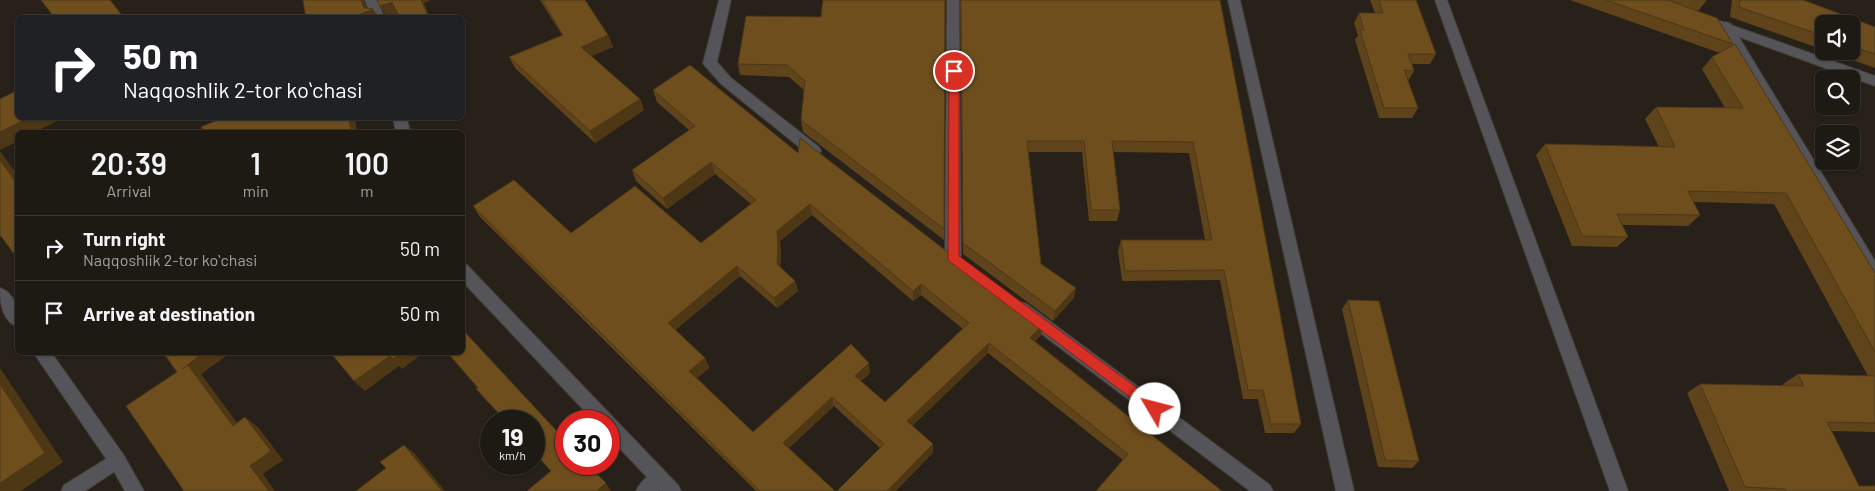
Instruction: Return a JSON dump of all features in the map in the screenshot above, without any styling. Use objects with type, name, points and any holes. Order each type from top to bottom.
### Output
[{"type":"street","points":[[371,0],[378,15]]},
{"type":"street","points":[[725,0],[710,63],[726,81],[824,158]]},
{"type":"street","points":[[938,246],[957,261],[953,0]]},
{"type":"street","points":[[1234,0],[1345,491]]},
{"type":"street","points":[[1442,0],[1499,164],[1619,491]]},
{"type":"street","points":[[1691,15],[1875,81]]},
{"type":"street","points":[[1726,26],[1875,274]]},
{"type":"street","points":[[465,273],[595,410]]},
{"type":"street","points":[[0,295],[15,316]]},
{"type":"street","points":[[1009,300],[1264,491]]},
{"type":"street","points":[[43,355],[117,460],[136,491]]},
{"type":"street","points":[[620,437],[672,491]]},
{"type":"street","points":[[70,491],[117,460]]},
{"type":"street","points":[[645,491],[659,478]]},
{"type":"building","points":[[41,0],[110,0],[122,15],[53,15]]},
{"type":"building","points":[[303,0],[361,0],[364,8],[373,9],[358,15],[306,15]]},
{"type":"building","points":[[377,0],[421,0],[428,15],[398,15],[392,2],[380,6]]},
{"type":"building","points":[[542,0],[585,0],[608,35],[581,47],[640,99],[590,131],[509,57],[563,35]]},
{"type":"building","points":[[823,0],[945,0],[944,229],[801,120],[805,81],[787,65],[738,64],[746,16],[821,17]]},
{"type":"building","points":[[961,0],[1220,0],[1301,424],[1271,424],[1263,390],[1248,390],[1224,270],[1125,271],[1121,240],[1212,240],[1193,142],[1112,141],[1120,210],[1091,210],[1084,141],[1027,141],[1041,264],[1076,288],[1055,311],[963,243]]},
{"type":"building","points":[[1379,0],[1416,0],[1436,54],[1408,54],[1414,71],[1404,70],[1418,108],[1384,108],[1360,30],[1364,30],[1359,13],[1383,13]]},
{"type":"building","points":[[1606,0],[1667,0],[1717,18],[1733,44]]},
{"type":"building","points":[[1740,0],[1803,0],[1843,15],[1815,15],[1815,33],[1739,7]]},
{"type":"building","points":[[1860,21],[1875,27],[1875,54],[1860,49]]},
{"type":"building","points":[[1735,44],[1875,273],[1875,352],[1786,193],[1688,191],[1700,215],[1617,214],[1628,237],[1582,236],[1545,144],[1675,147],[1656,107],[1743,108],[1712,57]]},
{"type":"building","points":[[690,65],[798,153],[800,138],[1042,325],[1030,338],[1222,491],[1096,491],[1128,454],[989,343],[907,421],[933,444],[887,491],[837,491],[884,444],[832,397],[783,443],[835,491],[760,491],[473,206],[514,180],[571,233],[635,186],[701,243],[756,200],[711,162],[663,198],[632,170],[695,126],[653,90]],"holes":[[[810,204],[913,291],[921,284],[969,323],[885,402],[855,376],[869,363],[851,344],[753,432],[689,371],[705,358],[668,323],[737,266],[774,298],[795,281],[777,264],[777,231]]]},
{"type":"building","points":[[15,92],[15,120],[24,120],[0,132],[0,99]]},
{"type":"building","points":[[217,120],[349,120],[351,130],[203,130],[201,127]]},
{"type":"building","points":[[0,160],[15,181],[15,255],[0,235]]},
{"type":"building","points":[[1348,300],[1379,301],[1419,461],[1385,460]]},
{"type":"building","points":[[465,332],[537,410],[496,410],[476,389],[478,388],[450,355],[465,355]]},
{"type":"building","points":[[165,355],[201,355],[182,369],[188,365],[233,426],[245,417],[271,451],[250,466],[269,491],[184,491],[126,406],[177,372]]},
{"type":"building","points":[[332,355],[398,355],[393,359],[390,356],[354,381]]},
{"type":"building","points":[[1798,374],[1875,376],[1875,423],[1827,422],[1859,486],[1875,486],[1875,491],[1786,491],[1785,489],[1745,487],[1700,384],[1804,386]]},
{"type":"building","points":[[0,384],[45,453],[0,483]]},
{"type":"building","points":[[545,418],[555,429],[555,475],[598,475],[606,483],[597,491],[527,491],[551,471],[545,464]]},
{"type":"building","points":[[404,445],[442,491],[356,491],[386,468],[380,462]]},
{"type":"route","points":[[954,71],[953,258],[1155,409]]}]
